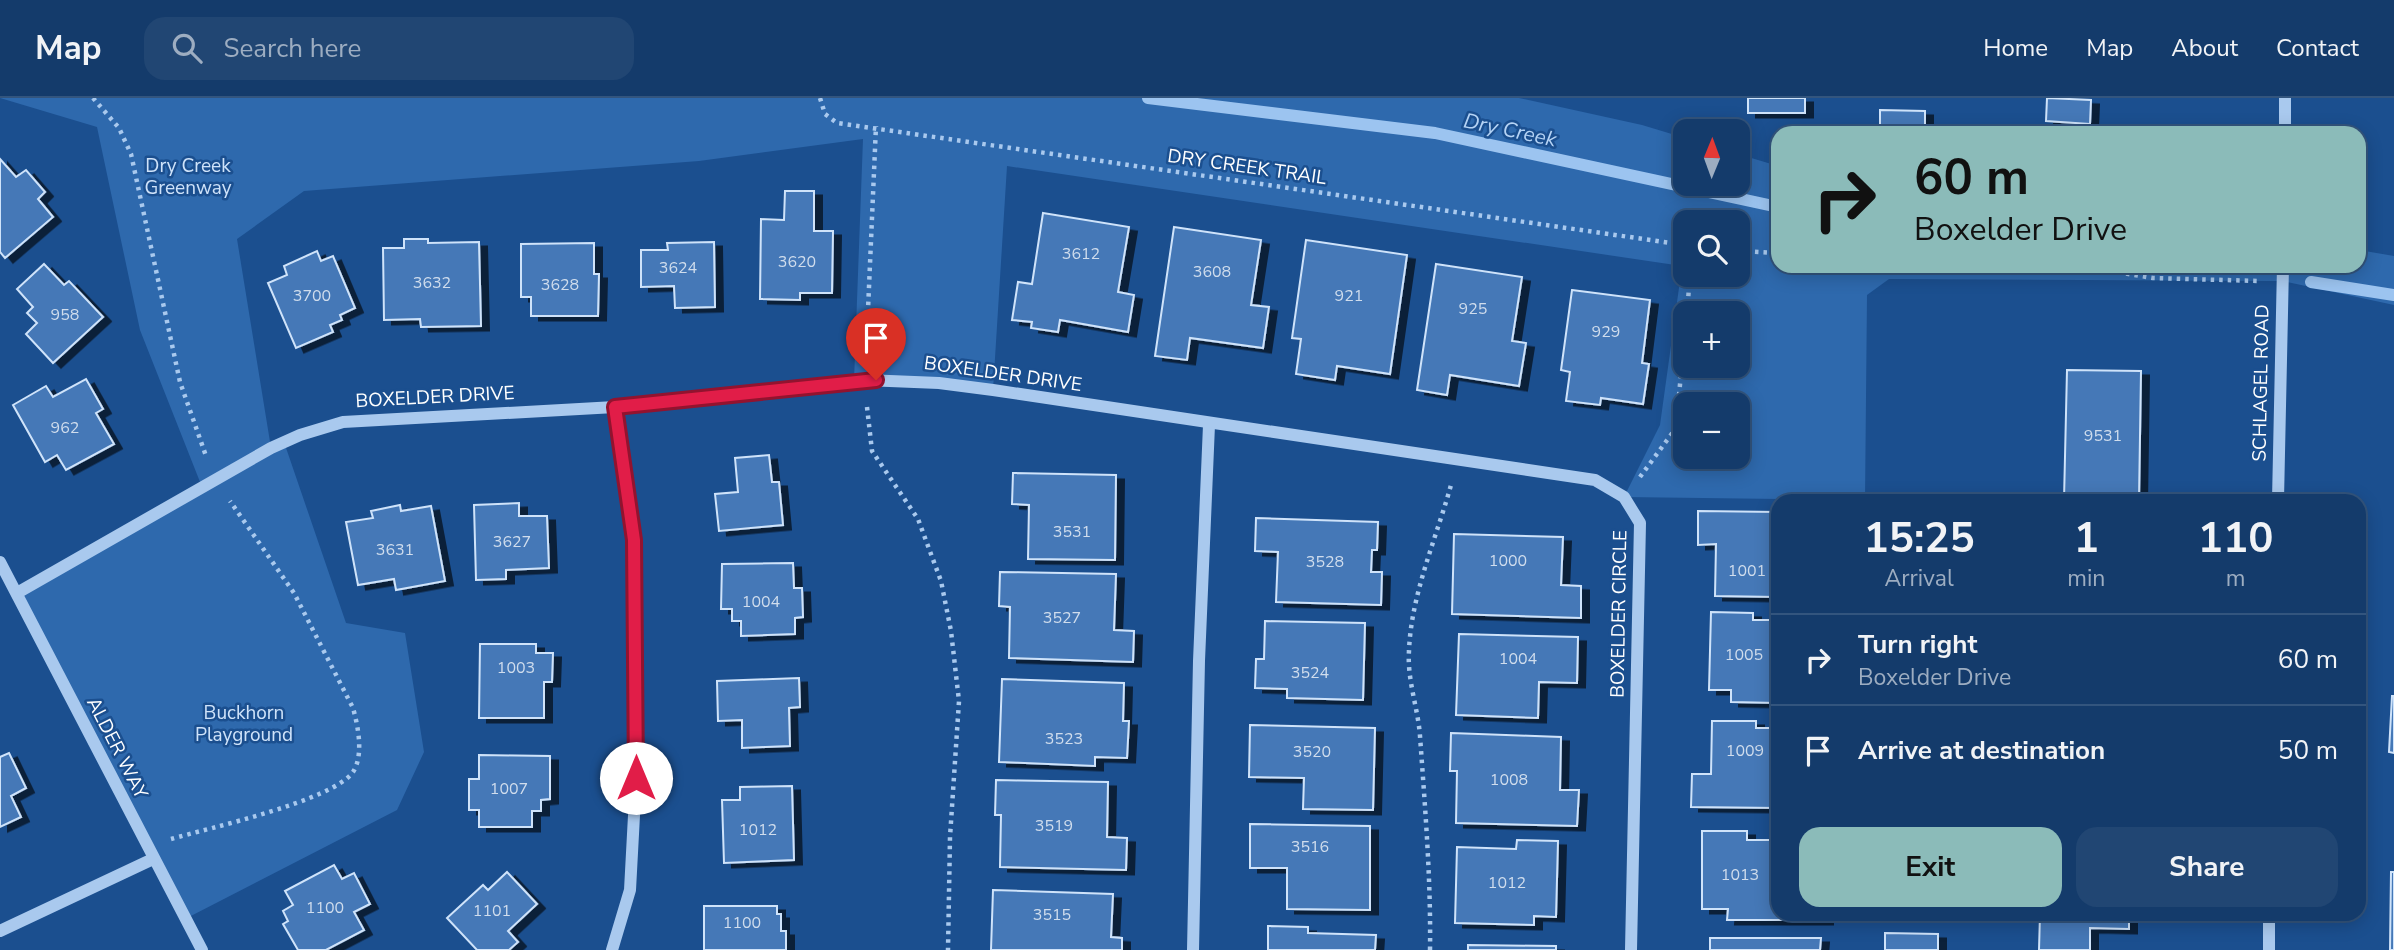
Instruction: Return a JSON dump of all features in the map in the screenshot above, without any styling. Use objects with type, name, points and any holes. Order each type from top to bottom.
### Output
[{"type":"street","points":[[2285,98],[2285,126]]},
{"type":"street","name":"SCHLAGEL ROAD","points":[[2278,494],[2283,273]]},
{"type":"street","name":"BOXELDER DRIVE","points":[[17,593],[284,442],[343,422],[615,407],[865,380],[979,388],[1209,425]]},
{"type":"street","points":[[612,950],[630,890],[636,778],[634,540],[615,407]]},
{"type":"street","points":[[1194,950],[1199,662],[1209,425],[1595,480],[1624,497]]},
{"type":"street","name":"BOXELDER CIRCLE","points":[[1624,497],[1638,516],[1641,551],[1631,950]]},
{"type":"street","name":"ALDER WAY","points":[[0,562],[202,950]]},
{"type":"street","points":[[0,931],[153,859]]},
{"type":"street","points":[[2269,921],[2269,950]]},
{"type":"path","points":[[93,98],[118,128],[131,154],[180,382],[200,440],[217,478],[239,515],[298,601],[353,708],[357,722],[357,763],[345,780],[327,790],[282,807],[146,846]]},
{"type":"path","name":"DRY CREEK TRAIL","points":[[820,98],[823,111],[831,120],[1673,243]]},
{"type":"path","points":[[876,126],[865,380],[870,447],[913,508],[922,528],[944,594],[955,661],[959,735],[952,806],[948,950]]},
{"type":"path","points":[[1750,252],[1771,253]]},
{"type":"path","points":[[2122,273],[2153,278],[2283,281]]},
{"type":"path","points":[[1624,497],[1675,432],[1680,378]]},
{"type":"path","points":[[1430,950],[1430,874],[1418,717],[1410,674],[1409,648],[1416,608],[1457,460]]},
{"type":"green space","name":"Dry Creek Greenway","points":[[0,98],[1519,98],[1673,134],[1673,196],[1750,196],[1750,158],[1771,164],[1771,273],[2366,273],[2366,251],[2394,256],[2394,305],[2282,281],[1889,279],[1867,295],[1865,494],[1771,494],[1771,499],[1624,497],[1660,425],[1673,331],[1673,378],[1750,378],[1750,301],[1677,301],[1679,287],[1750,287],[1750,210],[1673,210],[1673,265],[1007,166],[993,390],[854,381],[863,139],[699,161],[304,191],[237,239],[271,448],[284,442],[346,623],[405,633],[424,752],[397,810],[185,919],[17,593],[202,487],[140,330],[97,127]]},
{"type":"building","points":[[1748,98],[1805,98],[1805,113],[1748,113]]},
{"type":"building","points":[[2047,98],[2091,100],[2090,124],[2046,121]]},
{"type":"building","points":[[1880,110],[1925,111],[1925,126],[1880,126]]},
{"type":"building","points":[[0,159],[16,177],[26,170],[45,192],[38,199],[53,217],[5,258],[0,252]]},
{"type":"building","points":[[785,191],[814,191],[814,231],[833,231],[832,293],[800,293],[800,300],[760,299],[761,219],[784,220]]},
{"type":"building","points":[[1043,213],[1129,227],[1118,292],[1134,295],[1128,332],[1060,320],[1058,332],[1031,328],[1032,322],[1012,320],[1018,282],[1032,284]]},
{"type":"building","points":[[1174,227],[1261,240],[1251,305],[1269,307],[1263,348],[1190,338],[1187,360],[1155,356]]},
{"type":"building","points":[[404,239],[428,239],[428,243],[479,242],[481,326],[421,327],[420,319],[384,320],[383,248],[404,248]]},
{"type":"building","points":[[1306,240],[1407,255],[1390,374],[1337,366],[1335,380],[1296,374],[1301,339],[1292,338]]},
{"type":"building","points":[[714,242],[715,307],[675,308],[674,286],[641,287],[641,250],[668,250],[667,243]]},
{"type":"building","points":[[594,243],[594,274],[599,274],[598,316],[531,316],[531,297],[521,297],[521,244]]},
{"type":"building","points":[[317,251],[321,261],[333,256],[355,308],[340,315],[342,320],[330,325],[333,332],[296,348],[268,283],[287,275],[284,266]]},
{"type":"building","points":[[44,264],[64,285],[69,281],[103,317],[53,363],[26,334],[37,323],[27,313],[33,307],[17,289]]},
{"type":"building","points":[[1436,264],[1522,277],[1512,341],[1526,343],[1519,386],[1450,375],[1447,395],[1417,390]]},
{"type":"building","points":[[1572,290],[1650,300],[1642,363],[1649,364],[1643,404],[1601,398],[1600,405],[1566,401],[1570,372],[1561,370]]},
{"type":"building","points":[[2067,370],[2141,371],[2139,494],[2064,494]]},
{"type":"building","points":[[86,379],[103,409],[96,413],[114,444],[66,470],[57,455],[45,462],[13,405],[46,386],[53,397]]},
{"type":"building","points":[[769,455],[772,482],[779,482],[783,525],[719,531],[715,494],[738,492],[735,458]]},
{"type":"building","points":[[1013,473],[1116,475],[1115,560],[1028,559],[1029,505],[1012,504]]},
{"type":"building","points":[[519,503],[519,516],[547,516],[549,568],[506,570],[506,579],[476,580],[474,505]]},
{"type":"building","points":[[400,505],[401,511],[431,506],[445,581],[396,590],[394,579],[358,585],[346,522],[373,518],[371,511]]},
{"type":"building","points":[[1698,511],[1771,512],[1771,597],[1715,596],[1716,544],[1698,545]]},
{"type":"building","points":[[1256,518],[1378,522],[1377,550],[1372,550],[1371,572],[1382,572],[1381,605],[1276,602],[1278,552],[1255,551]]},
{"type":"building","points":[[1454,534],[1563,537],[1561,585],[1581,586],[1581,618],[1452,614]]},
{"type":"building","points":[[793,563],[794,588],[802,588],[803,617],[795,618],[795,634],[741,636],[741,621],[732,621],[732,609],[721,609],[722,564]]},
{"type":"building","points":[[1000,572],[1116,574],[1114,630],[1134,631],[1133,662],[1009,658],[1010,607],[999,606]]},
{"type":"building","points":[[1711,612],[1753,613],[1753,620],[1771,620],[1771,703],[1731,702],[1731,690],[1709,690]]},
{"type":"building","points":[[1265,621],[1365,623],[1363,700],[1287,698],[1287,689],[1255,688],[1256,659],[1264,659]]},
{"type":"building","points":[[1459,634],[1578,637],[1577,683],[1539,682],[1538,718],[1456,715]]},
{"type":"building","points":[[480,644],[536,644],[536,653],[553,653],[552,682],[544,682],[544,718],[479,718]]},
{"type":"building","points":[[799,678],[800,707],[789,708],[790,746],[742,748],[742,720],[718,721],[717,681]]},
{"type":"building","points":[[1002,679],[1124,683],[1123,721],[1129,721],[1127,758],[1095,757],[1095,766],[999,762]]},
{"type":"building","points":[[2394,696],[2394,753],[2389,752]]},
{"type":"building","points":[[1712,721],[1756,721],[1756,728],[1771,728],[1771,808],[1691,807],[1692,774],[1711,774]]},
{"type":"building","points":[[1250,725],[1375,728],[1373,810],[1303,809],[1304,778],[1249,777]]},
{"type":"building","points":[[1451,733],[1561,737],[1560,790],[1579,790],[1577,826],[1456,823],[1457,771],[1450,771]]},
{"type":"building","points":[[9,753],[26,788],[11,796],[21,817],[0,827],[0,757]]},
{"type":"building","points":[[479,755],[550,756],[550,799],[541,800],[541,811],[532,811],[532,827],[479,827],[479,810],[469,810],[469,779],[479,779]]},
{"type":"building","points":[[996,780],[1108,782],[1107,837],[1127,838],[1126,870],[1000,867],[1001,815],[995,815]]},
{"type":"building","points":[[792,786],[794,860],[724,863],[722,800],[740,800],[740,787]]},
{"type":"building","points":[[1250,824],[1370,826],[1370,910],[1287,909],[1287,868],[1250,868]]},
{"type":"building","points":[[1702,831],[1747,831],[1747,840],[1771,840],[1771,920],[1727,920],[1728,909],[1702,909]]},
{"type":"building","points":[[1517,840],[1558,841],[1556,917],[1534,916],[1534,925],[1455,923],[1457,847],[1516,849]]},
{"type":"building","points":[[334,865],[342,879],[354,873],[370,904],[354,912],[364,930],[326,950],[298,950],[283,924],[288,921],[283,911],[293,905],[285,891]]},
{"type":"building","points":[[507,872],[537,904],[508,931],[518,942],[509,950],[477,950],[447,918],[483,885],[488,890]]},
{"type":"building","points":[[2391,872],[2394,872],[2394,950],[2390,950]]},
{"type":"building","points":[[993,890],[1113,894],[1111,937],[1122,938],[1122,950],[991,950]]},
{"type":"building","points":[[704,906],[777,906],[777,914],[781,914],[781,931],[786,931],[786,950],[704,950]]},
{"type":"building","points":[[2040,921],[2129,921],[2129,929],[2090,928],[2090,950],[2039,950]]},
{"type":"building","points":[[1268,926],[1308,927],[1308,933],[1376,935],[1375,950],[1268,950]]},
{"type":"building","points":[[1885,933],[1938,934],[1938,950],[1885,950]]},
{"type":"building","points":[[1710,938],[1821,938],[1820,950],[1710,950]]},
{"type":"building","points":[[1468,945],[1556,946],[1556,950],[1468,950]]},
{"type":"waterway","name":"Dry Creek","points":[[1148,98],[1435,133],[1771,205]]},
{"type":"waterway","name":"Dry Creek","points":[[2311,282],[2394,295]]},
{"type":"route","points":[[636,778],[634,540],[615,407],[876,380]]},
{"type":"park label","name":"Buckhorn Playground","points":[[244,724]]}]
